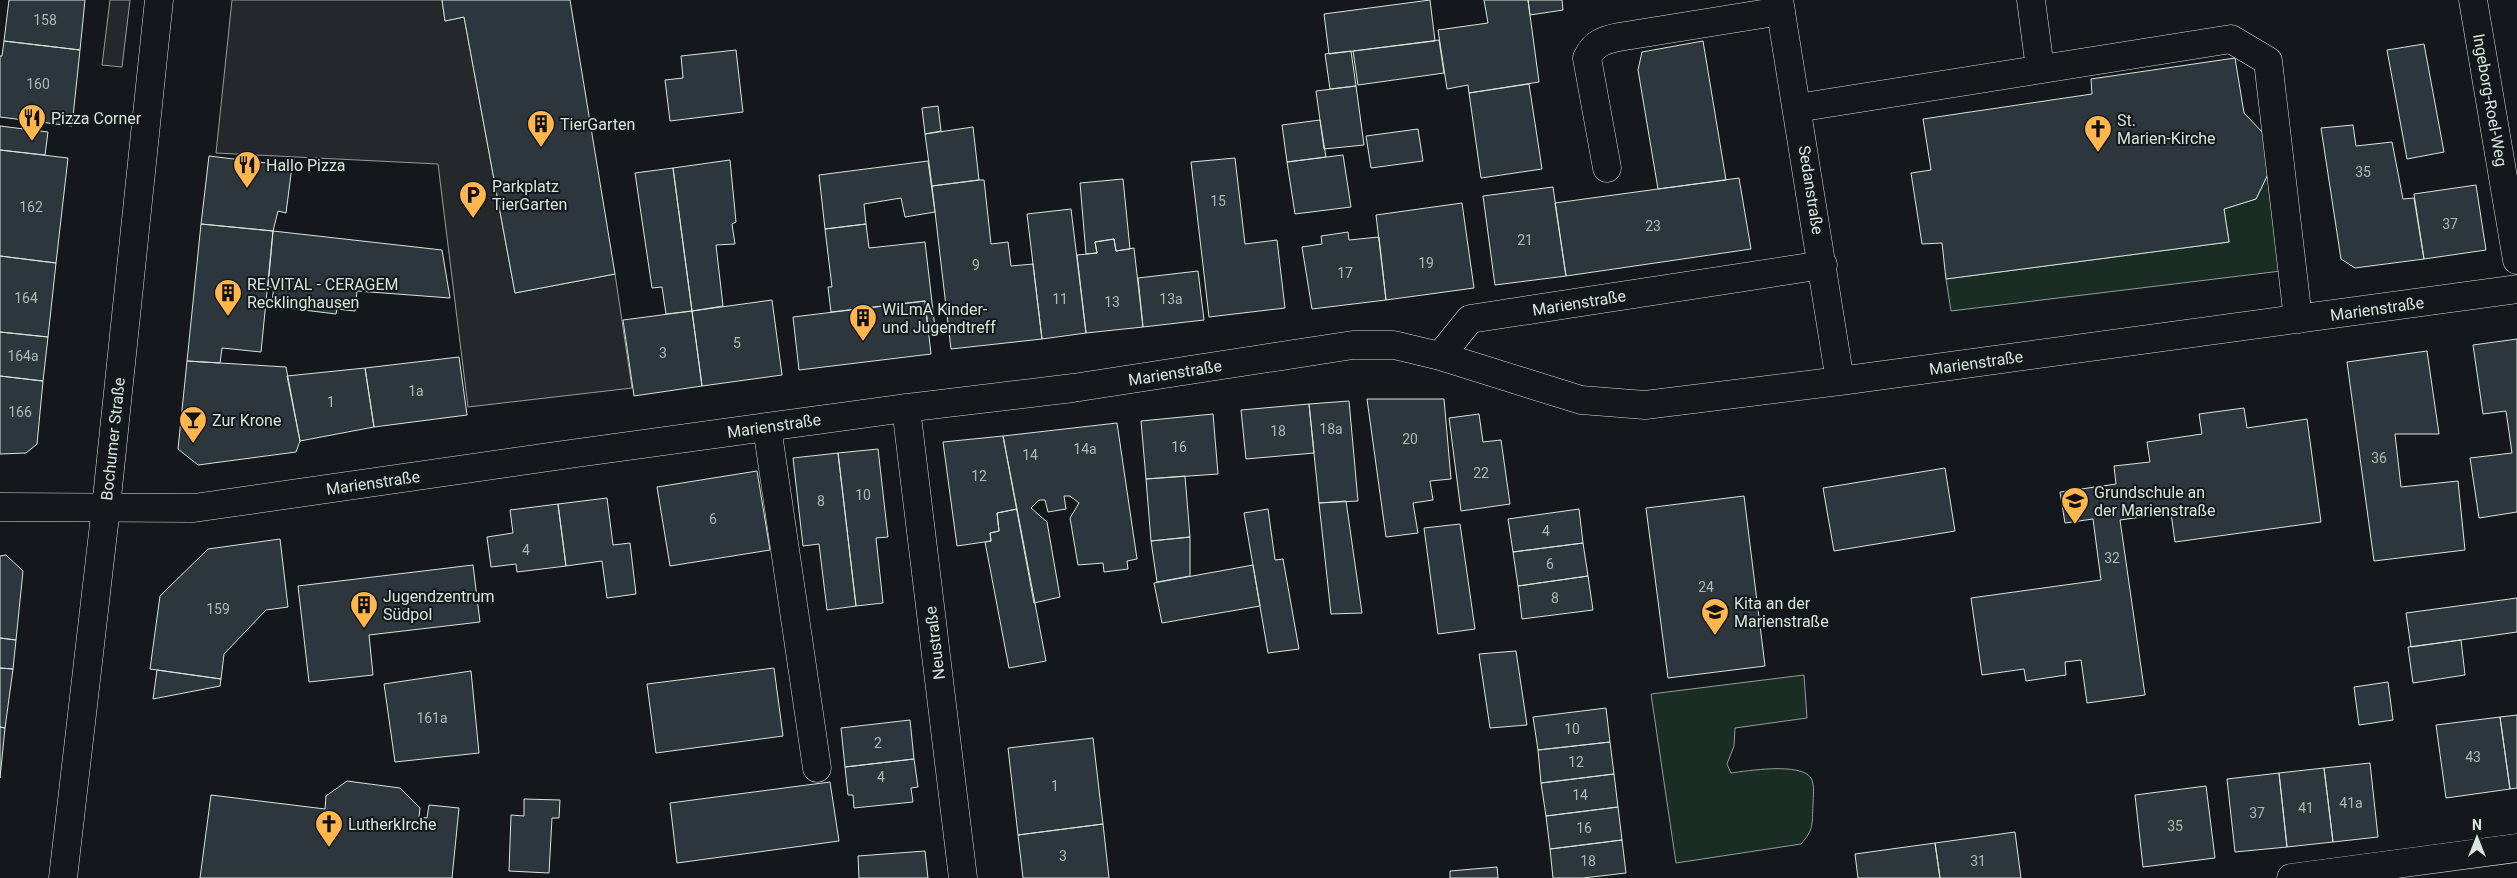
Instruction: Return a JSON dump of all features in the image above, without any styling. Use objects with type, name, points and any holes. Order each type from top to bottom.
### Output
[{"type":"street","name":"Bochumer Straße","points":[[63,878],[106,507],[160,0]]},
{"type":"street","points":[[2031,0],[2040,69]]},
{"type":"street","name":"Ingeborg-Roel-Weg","points":[[2473,0],[2517,260]]},
{"type":"street","points":[[1607,168],[1588,58],[1592,48],[1601,41],[1780,6]]},
{"type":"street","name":"Sedanstraße","points":[[1780,6],[1823,265],[1840,381]]},
{"type":"street","points":[[1797,108],[2231,39],[2268,61],[2298,319]]},
{"type":"street","name":"Marienstraße","points":[[1440,356],[1470,319],[1823,265]]},
{"type":"street","name":"Marienstraße","points":[[0,507],[194,508],[906,408],[1073,388],[1353,345],[1394,345],[1440,356],[1581,400],[1644,405],[1840,381],[2517,289]]},
{"type":"street","name":"Neustraße","points":[[906,408],[963,878]]},
{"type":"street","points":[[767,427],[817,768]]},
{"type":"street","points":[[2291,878],[2517,848]]},
{"type":"green space","points":[[2270,170],[2281,271],[1951,311],[1946,279],[2229,242],[2224,209],[2256,199]]},
{"type":"green space","points":[[1804,675],[1807,718],[1735,728],[1734,746],[1727,764],[1731,773],[1760,769],[1785,769],[1805,773],[1811,778],[1814,791],[1812,822],[1805,839],[1801,844],[1676,863],[1651,694]]},
{"type":"shaded area","points":[[110,0],[130,0],[122,67],[102,65]]},
{"type":"shaded area","name":"Parkplatz TierGarten","points":[[232,0],[442,0],[445,21],[464,17],[515,293],[615,274],[632,388],[468,407],[438,164],[216,153]]},
{"type":"building","points":[[9,0],[85,0],[80,50],[4,41]]},
{"type":"building","name":"TierGarten","points":[[442,0],[570,0],[615,274],[515,293],[464,17],[445,21]]},
{"type":"building","points":[[1430,0],[1435,41],[1329,54],[1324,14]]},
{"type":"building","points":[[1484,0],[1528,0],[1539,82],[1469,93],[1468,85],[1447,89],[1438,30],[1488,23]]},
{"type":"building","points":[[1528,0],[1562,0],[1563,10],[1530,15]]},
{"type":"building","points":[[1439,40],[1444,73],[1358,85],[1353,51]]},
{"type":"building","points":[[4,41],[80,50],[72,126],[0,117],[0,56],[2,56]]},
{"type":"building","points":[[1703,41],[1726,180],[1658,189],[1638,70],[1642,52]]},
{"type":"building","points":[[2424,44],[2444,152],[2407,159],[2387,50]]},
{"type":"building","points":[[736,50],[743,112],[670,121],[665,80],[683,78],[681,56]]},
{"type":"building","points":[[1351,51],[1356,86],[1330,89],[1325,54]]},
{"type":"building","name":"St. Marien-Kirche","points":[[2235,58],[2244,113],[2266,136],[2270,170],[2256,199],[2224,209],[2229,242],[1946,279],[1942,243],[1922,244],[1911,173],[1931,170],[1923,119],[2092,94],[2091,79]]},
{"type":"building","points":[[1529,84],[1542,169],[1481,178],[1469,93]]},
{"type":"building","points":[[1356,86],[1364,145],[1324,149],[1316,91]]},
{"type":"building","points":[[938,106],[941,131],[925,134],[922,108]]},
{"type":"building","points":[[1320,120],[1326,157],[1287,162],[1282,125]]},
{"type":"building","points":[[2353,125],[2356,146],[2392,142],[2403,199],[2414,198],[2424,259],[2355,268],[2341,259],[2321,128]]},
{"type":"building","points":[[0,126],[48,132],[45,155],[0,150]]},
{"type":"building","points":[[973,127],[979,180],[932,186],[925,134]]},
{"type":"building","points":[[1418,129],[1423,161],[1371,168],[1366,136]]},
{"type":"building","points":[[0,150],[68,158],[56,263],[0,256]]},
{"type":"building","points":[[1343,155],[1351,207],[1295,214],[1287,162]]},
{"type":"building","name":"Hallo Pizza","points":[[209,156],[292,166],[286,213],[278,211],[273,231],[201,224]]},
{"type":"building","points":[[1235,158],[1245,244],[1277,240],[1285,308],[1209,317],[1191,162]]},
{"type":"building","points":[[730,160],[736,222],[732,224],[735,244],[716,245],[723,306],[692,311],[673,168]]},
{"type":"building","points":[[928,161],[935,212],[905,217],[901,198],[864,204],[866,224],[825,229],[819,175]]},
{"type":"building","points":[[673,168],[692,311],[666,314],[662,287],[652,288],[635,173]]},
{"type":"building","points":[[1739,178],[1751,249],[1566,276],[1555,203]]},
{"type":"building","points":[[1123,179],[1130,249],[1116,251],[1114,239],[1095,242],[1097,253],[1086,254],[1080,183]]},
{"type":"building","points":[[984,180],[991,244],[1008,242],[1011,266],[1033,264],[1042,339],[951,349],[932,186]]},
{"type":"building","points":[[2476,185],[2486,250],[2424,259],[2414,194]]},
{"type":"building","points":[[1553,187],[1566,276],[1495,285],[1483,196]]},
{"type":"building","points":[[1462,203],[1474,288],[1386,300],[1376,215]]},
{"type":"building","points":[[1071,209],[1086,333],[1042,339],[1027,214]]},
{"type":"building","name":"RE.VITAL - CERAGEM Recklinghausen","points":[[201,224],[273,231],[261,352],[222,348],[220,363],[187,361]]},
{"type":"building","points":[[866,224],[869,248],[925,242],[935,328],[928,329],[925,301],[831,312],[828,287],[832,287],[825,229]]},
{"type":"building","points":[[273,231],[442,250],[450,298],[357,291],[355,311],[337,309],[336,314],[271,306],[274,287],[268,287]]},
{"type":"building","points":[[1348,232],[1349,240],[1379,237],[1386,300],[1312,309],[1302,247],[1322,244],[1321,236]]},
{"type":"building","points":[[1114,239],[1116,251],[1134,248],[1143,327],[1086,333],[1077,255],[1097,253],[1095,242]]},
{"type":"building","points":[[0,256],[56,263],[48,337],[0,332]]},
{"type":"building","points":[[1198,271],[1204,320],[1143,327],[1138,278]]},
{"type":"building","points":[[772,300],[782,375],[702,386],[692,311]]},
{"type":"building","name":"WiLmA Kinder- und Jugendtreff","points":[[925,301],[931,354],[799,370],[793,317]]},
{"type":"building","points":[[692,311],[702,386],[634,396],[623,320]]},
{"type":"building","points":[[0,332],[48,337],[43,381],[0,376]]},
{"type":"building","points":[[2517,339],[2517,512],[2479,518],[2470,458],[2512,453],[2506,411],[2483,414],[2473,345]]},
{"type":"building","points":[[2427,351],[2439,434],[2395,434],[2401,487],[2458,481],[2465,550],[2374,561],[2347,362]]},
{"type":"building","points":[[459,357],[467,415],[374,427],[365,368]]},
{"type":"building","points":[[187,361],[286,367],[300,441],[296,452],[198,465],[178,449]]},
{"type":"building","points":[[365,368],[374,427],[300,441],[287,376]]},
{"type":"building","points":[[0,376],[43,381],[37,444],[26,453],[0,454]]},
{"type":"building","points":[[1367,399],[1444,399],[1451,479],[1430,481],[1433,500],[1413,503],[1418,533],[1386,537]]},
{"type":"building","points":[[1349,401],[1358,501],[1319,503],[1309,404]]},
{"type":"building","points":[[1309,404],[1314,453],[1246,459],[1241,410]]},
{"type":"building","points":[[2244,408],[2247,428],[2307,419],[2321,522],[2175,542],[2171,513],[2120,520],[2145,695],[2087,703],[2081,660],[2065,662],[2066,675],[2026,681],[2024,669],[1982,675],[1971,598],[2101,580],[2093,519],[2065,523],[2060,492],[2116,484],[2114,466],[2150,462],[2147,442],[2202,434],[2199,414]]},
{"type":"building","points":[[1213,414],[1218,474],[1146,479],[1141,421]]},
{"type":"building","points":[[1479,414],[1483,442],[1501,440],[1510,504],[1461,511],[1449,418]]},
{"type":"building","points":[[1117,423],[1137,559],[1127,561],[1128,569],[1104,572],[1103,563],[1078,565],[1070,518],[1079,503],[1070,496],[1064,496],[1066,509],[1048,512],[1045,500],[1039,500],[1031,508],[1047,522],[1060,597],[1034,603],[1003,436]]},
{"type":"building","points":[[1003,436],[1017,509],[997,513],[999,531],[990,533],[991,541],[957,546],[943,442]]},
{"type":"building","points":[[878,449],[888,537],[876,538],[883,603],[856,606],[838,453]]},
{"type":"building","points":[[838,453],[856,606],[827,610],[819,544],[803,546],[793,458]]},
{"type":"building","points":[[1945,468],[1955,531],[1834,551],[1823,488]]},
{"type":"building","points":[[757,471],[770,550],[670,566],[657,487]]},
{"type":"building","points":[[1185,476],[1190,537],[1151,541],[1146,479]]},
{"type":"building","points":[[1744,496],[1765,666],[1668,678],[1646,508]]},
{"type":"building","points":[[607,498],[613,545],[630,543],[636,594],[607,598],[602,561],[566,566],[558,504]]},
{"type":"building","points":[[1346,501],[1362,613],[1331,614],[1319,503]]},
{"type":"building","points":[[558,504],[566,566],[517,572],[516,564],[491,567],[487,537],[513,533],[510,510]]},
{"type":"building","points":[[1017,509],[1046,661],[1009,668],[985,542],[991,541],[990,533],[999,531],[997,513]]},
{"type":"building","points":[[1268,509],[1275,560],[1283,559],[1299,649],[1268,653],[1244,513]]},
{"type":"building","points":[[1579,509],[1583,543],[1513,552],[1508,519]]},
{"type":"building","points":[[1460,524],[1475,629],[1438,634],[1424,528]]},
{"type":"building","points":[[1190,537],[1190,576],[1157,582],[1151,541]]},
{"type":"building","points":[[280,539],[288,607],[266,610],[224,654],[221,679],[150,669],[160,596],[208,549]]},
{"type":"building","points":[[1583,543],[1588,576],[1518,586],[1513,552]]},
{"type":"building","points":[[6,555],[23,571],[16,640],[0,638],[0,556]]},
{"type":"building","name":"Jugendzentrum Südpol","points":[[473,565],[480,622],[369,635],[373,675],[309,682],[298,586]]},
{"type":"building","points":[[1253,565],[1260,606],[1162,623],[1154,583]]},
{"type":"building","points":[[1588,576],[1593,610],[1522,619],[1518,586]]},
{"type":"building","points":[[2517,598],[2517,632],[2411,647],[2406,613]]},
{"type":"building","points":[[0,638],[16,640],[13,669],[0,668]]},
{"type":"building","points":[[2461,640],[2465,675],[2413,683],[2408,647]]},
{"type":"building","points":[[1516,651],[1527,725],[1490,728],[1479,654]]},
{"type":"building","points":[[0,668],[13,669],[5,728],[0,727]]},
{"type":"building","points":[[774,668],[783,736],[656,753],[647,684]]},
{"type":"building","points":[[157,670],[221,679],[220,686],[153,699]]},
{"type":"building","points":[[471,671],[479,753],[395,762],[384,684]]},
{"type":"building","points":[[2388,682],[2393,720],[2359,725],[2354,687]]},
{"type":"building","points":[[1606,708],[1610,742],[1538,750],[1533,717]]},
{"type":"building","points":[[2517,715],[2517,788],[2510,789],[2500,717]]},
{"type":"building","points":[[2500,717],[2510,789],[2446,798],[2436,725]]},
{"type":"building","points":[[910,720],[914,759],[845,767],[841,728]]},
{"type":"building","points":[[0,727],[5,728],[0,778]]},
{"type":"building","points":[[1093,738],[1103,824],[1018,835],[1008,748]]},
{"type":"building","points":[[1610,742],[1614,774],[1541,783],[1538,750]]},
{"type":"building","points":[[914,759],[918,787],[911,788],[913,802],[854,808],[853,795],[848,795],[845,767]]},
{"type":"building","points":[[2370,763],[2378,837],[2333,842],[2324,768]]},
{"type":"building","points":[[2324,768],[2333,842],[2287,847],[2279,773]]},
{"type":"building","points":[[2279,773],[2287,847],[2235,852],[2227,779]]},
{"type":"building","points":[[1614,774],[1618,807],[1546,816],[1541,783]]},
{"type":"building","name":"LutherkIrche","points":[[347,781],[400,788],[420,808],[419,817],[427,818],[429,805],[459,808],[452,878],[200,878],[211,795],[325,809],[326,796]]},
{"type":"building","points":[[830,782],[839,841],[677,863],[670,803]]},
{"type":"building","points":[[2206,786],[2215,858],[2143,867],[2135,795]]},
{"type":"building","points":[[524,799],[560,800],[559,818],[552,818],[549,873],[509,871],[511,815],[524,816]]},
{"type":"building","points":[[1618,807],[1622,840],[1550,849],[1546,816]]},
{"type":"building","points":[[1103,824],[1109,878],[1023,878],[1018,835]]},
{"type":"building","points":[[2015,832],[2021,878],[1940,878],[1935,843]]},
{"type":"building","points":[[1622,840],[1626,873],[1583,878],[1553,878],[1550,849]]},
{"type":"building","points":[[1935,843],[1940,878],[1858,878],[1855,854]]},
{"type":"building","points":[[925,851],[928,878],[859,878],[858,856]]},
{"type":"building","points":[[1497,867],[1498,878],[1450,878],[1450,871]]},
{"type":"place","name":"Pizza Corner","points":[[32,142]]},
{"type":"place","name":"TierGarten","points":[[541,148]]},
{"type":"place","name":"St. Marien-Kirche","points":[[2098,153]]},
{"type":"place","name":"Hallo Pizza","points":[[247,189]]},
{"type":"place","name":"Parkplatz TierGarten","points":[[473,219]]},
{"type":"place","name":"RE.VITAL - CERAGEM Recklinghausen","points":[[228,317]]},
{"type":"place","name":"WiLmA Kinder- und Jugendtreff","points":[[863,342]]},
{"type":"place","name":"Zur Krone","points":[[193,444]]},
{"type":"place","name":"Grundschule an der Marienstraße","points":[[2075,525]]},
{"type":"place","name":"Jugendzentrum Südpol","points":[[364,629]]},
{"type":"place","name":"Kita an der Marienstraße","points":[[1715,636]]},
{"type":"place","name":"LutherkIrche","points":[[329,848]]}]
